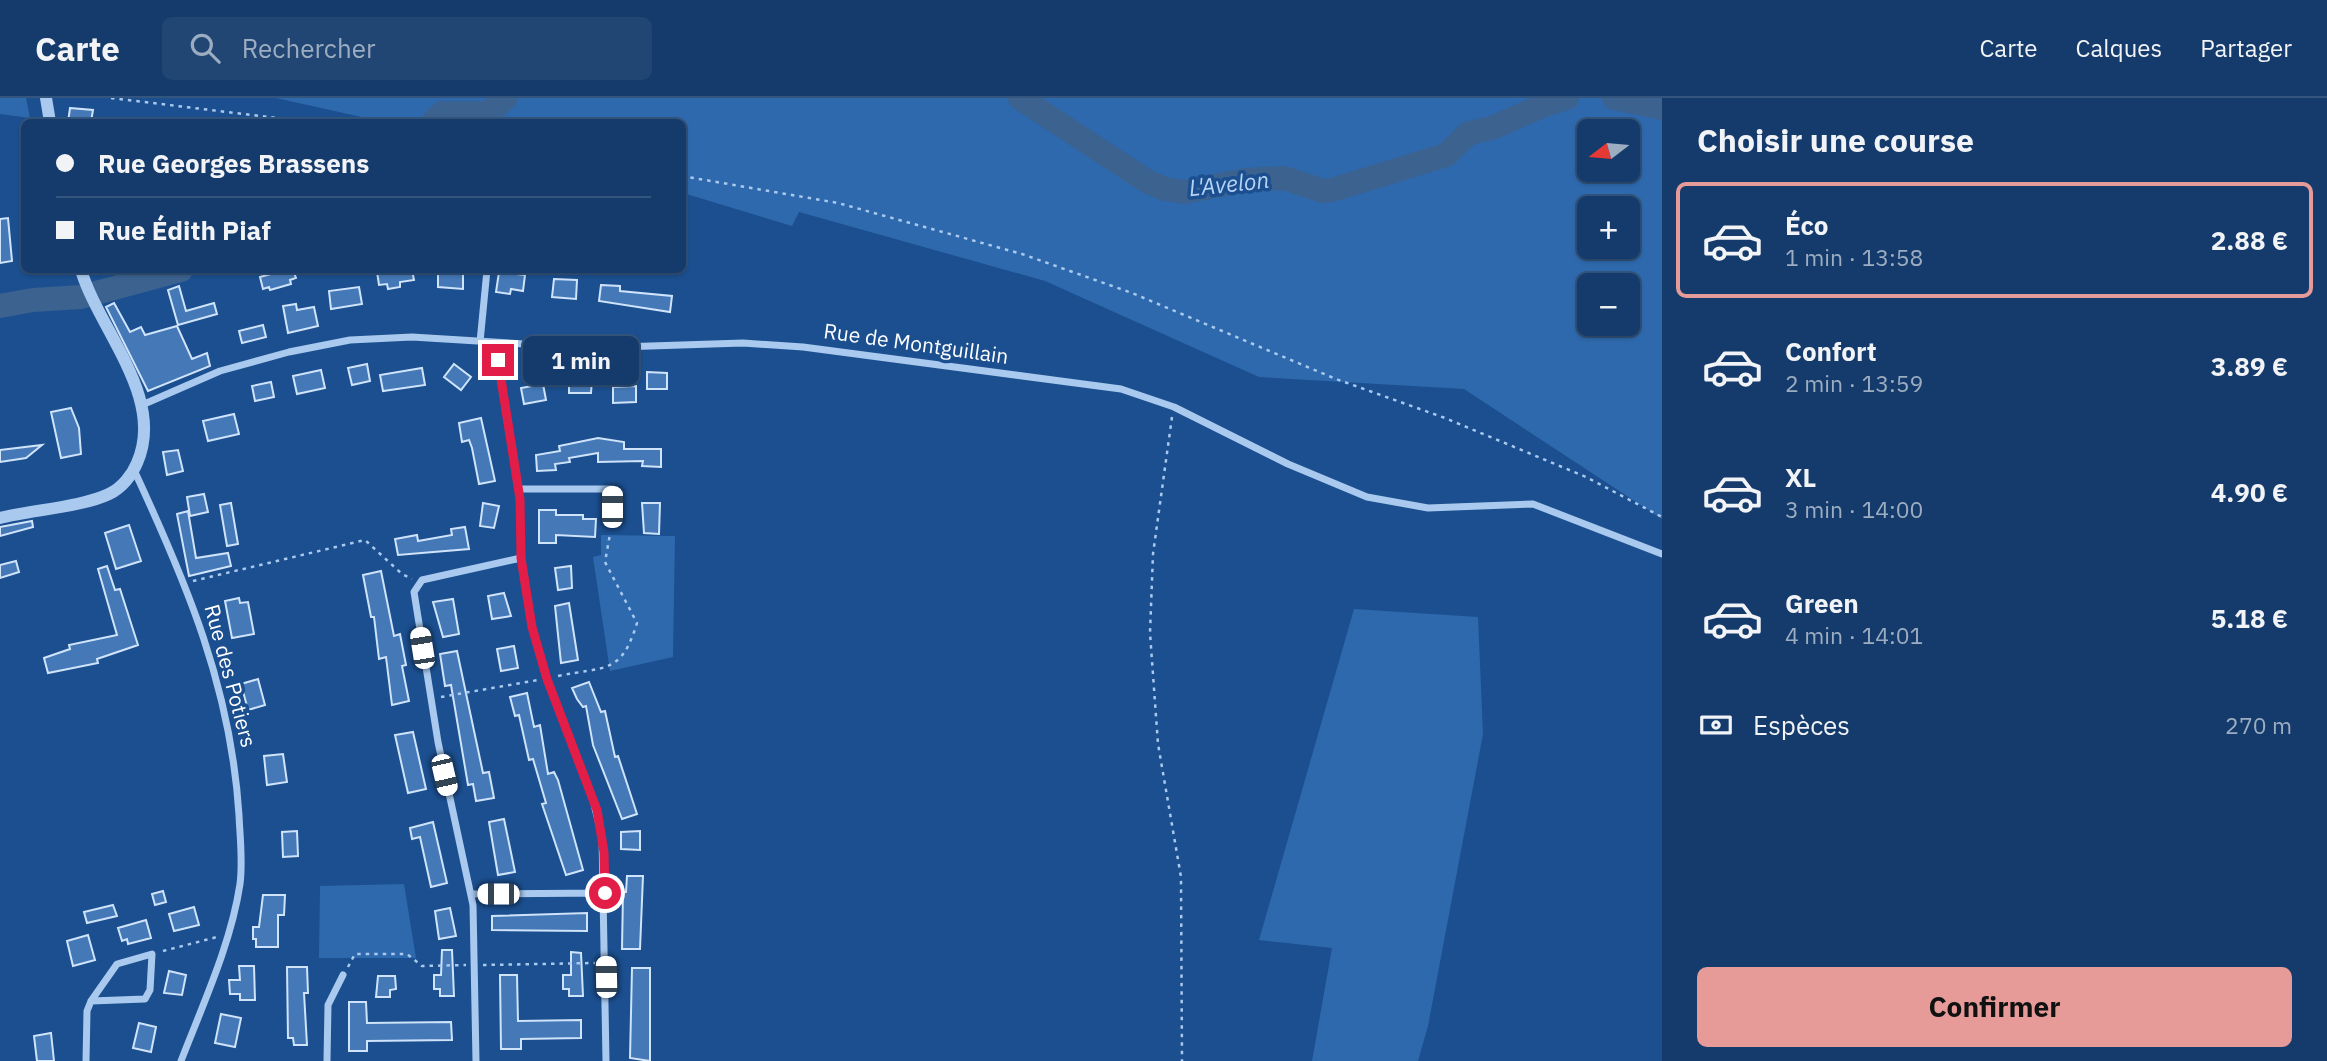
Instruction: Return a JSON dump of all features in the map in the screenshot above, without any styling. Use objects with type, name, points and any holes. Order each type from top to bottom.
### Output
[{"type":"street","points":[[46,98],[50,119]]},
{"type":"street","points":[[0,518],[104,496],[115,491],[134,470],[144,439],[142,405],[95,309],[82,273]]},
{"type":"street","points":[[480,342],[486,273]]},
{"type":"street","name":"Rue de Montguillain","points":[[142,405],[220,371],[321,345],[380,338],[589,348],[783,345],[1102,385],[1174,407],[1288,464],[1367,497],[1429,508],[1533,504],[1662,554]]},
{"type":"street","points":[[498,343],[499,376],[518,489],[521,558],[532,627],[547,679],[597,810],[603,845],[606,1061]]},
{"type":"street","name":"Rue des Potiers","points":[[134,470],[186,583],[226,715],[235,765],[241,875],[227,934],[181,1061]]},
{"type":"street","points":[[518,489],[612,489],[612,524]]},
{"type":"street","points":[[477,1061],[471,894],[431,699],[414,598],[418,582],[521,558]]},
{"type":"street","points":[[471,894],[605,893]]},
{"type":"street","points":[[86,1061],[87,1011],[91,1001],[117,964],[152,954],[150,990],[145,999],[91,1001]]},
{"type":"street","points":[[327,1061],[328,1005],[343,975]]},
{"type":"path","points":[[111,98],[285,119]]},
{"type":"path","points":[[686,177],[838,203],[1034,258],[1196,318],[1336,379],[1445,418],[1586,477],[1662,517]]},
{"type":"path","points":[[1174,407],[1153,554],[1150,624],[1157,733],[1181,877],[1182,1061]]},
{"type":"path","points":[[431,699],[613,665],[628,652],[637,623],[605,562],[612,524]]},
{"type":"path","points":[[186,583],[365,540],[402,574],[418,582]]},
{"type":"path","points":[[152,954],[227,934]]},
{"type":"shaded area","points":[[0,98],[26,98],[30,118],[0,114]]},
{"type":"shaded area","points":[[276,98],[1662,98],[1662,519],[1464,389],[1259,377],[1045,281],[799,212],[792,226],[686,194],[686,119],[370,119]]},
{"type":"shaded area","points":[[601,535],[675,536],[673,657],[610,671],[593,557],[601,555]]},
{"type":"shaded area","points":[[1354,609],[1478,617],[1483,734],[1428,1026],[1418,1061],[1312,1061],[1332,948],[1259,940]]},
{"type":"shaded area","points":[[404,884],[416,958],[319,958],[320,886]]},
{"type":"building","points":[[70,108],[93,110],[92,119],[68,119]]},
{"type":"building","points":[[8,218],[12,261],[0,263],[0,219]]},
{"type":"building","points":[[274,273],[294,273],[296,278],[290,280],[291,284],[270,290],[269,287],[263,289],[260,277]]},
{"type":"building","points":[[377,273],[413,273],[414,280],[400,282],[400,287],[388,289],[387,284],[379,285]]},
{"type":"building","points":[[438,273],[463,273],[463,289],[438,287]]},
{"type":"building","points":[[499,273],[525,275],[523,291],[511,289],[510,294],[496,292]]},
{"type":"building","points":[[554,279],[577,280],[576,299],[552,297]]},
{"type":"building","points":[[601,285],[620,286],[620,291],[672,296],[670,312],[599,301]]},
{"type":"building","points":[[179,286],[186,311],[214,303],[217,314],[178,325],[168,290]]},
{"type":"building","points":[[359,287],[362,304],[331,309],[329,291]]},
{"type":"building","points":[[114,303],[130,332],[141,327],[145,335],[177,326],[192,359],[207,353],[210,366],[148,391],[106,307]]},
{"type":"building","points":[[296,304],[297,310],[314,307],[318,326],[288,333],[283,306]]},
{"type":"building","points":[[263,325],[266,337],[242,343],[239,331]]},
{"type":"building","points":[[367,364],[370,381],[352,385],[348,368]]},
{"type":"building","points":[[454,364],[471,377],[461,390],[444,377]]},
{"type":"building","points":[[422,368],[425,385],[383,391],[380,375]]},
{"type":"building","points":[[321,370],[325,388],[297,394],[293,376]]},
{"type":"building","points":[[647,372],[667,373],[667,389],[647,389]]},
{"type":"building","points":[[569,378],[592,380],[591,393],[569,393]]},
{"type":"building","points":[[271,382],[274,397],[255,401],[252,386]]},
{"type":"building","points":[[543,384],[546,400],[524,404],[521,388]]},
{"type":"building","points":[[636,386],[636,402],[613,403],[613,387]]},
{"type":"building","points":[[71,408],[79,428],[81,454],[61,458],[51,412]]},
{"type":"building","points":[[234,414],[239,434],[208,441],[203,421]]},
{"type":"building","points":[[481,418],[495,481],[479,484],[472,448],[469,440],[462,442],[459,423]]},
{"type":"building","points":[[598,438],[624,442],[624,449],[661,449],[661,467],[642,466],[643,461],[598,462],[598,453],[569,458],[570,462],[555,464],[556,470],[537,471],[536,455],[560,451],[559,446]]},
{"type":"building","points":[[42,445],[26,458],[0,462],[0,450]]},
{"type":"building","points":[[178,450],[183,471],[167,475],[163,452]]},
{"type":"building","points":[[204,494],[208,512],[190,516],[187,497]]},
{"type":"building","points":[[231,503],[238,544],[227,546],[220,505]]},
{"type":"building","points":[[483,503],[499,506],[494,528],[480,526]]},
{"type":"building","points":[[642,503],[660,503],[659,534],[644,533]]},
{"type":"building","points":[[539,510],[556,510],[556,515],[583,515],[583,519],[596,519],[595,537],[556,535],[556,543],[539,543]]},
{"type":"building","points":[[188,511],[196,558],[228,553],[231,566],[189,576],[177,514]]},
{"type":"building","points":[[32,521],[33,527],[0,536],[0,527]]},
{"type":"building","points":[[129,525],[141,561],[116,569],[105,533]]},
{"type":"building","points":[[465,527],[469,549],[398,555],[395,539],[417,535],[418,541],[452,535],[451,529]]},
{"type":"building","points":[[16,561],[19,572],[0,578],[0,565]]},
{"type":"building","points":[[107,566],[115,590],[120,589],[138,645],[97,659],[98,663],[48,673],[44,658],[70,649],[69,645],[117,635],[98,569]]},
{"type":"building","points":[[571,566],[572,588],[558,590],[555,568]]},
{"type":"building","points":[[381,571],[394,636],[400,634],[406,665],[402,666],[409,701],[392,705],[386,657],[379,659],[374,617],[371,617],[363,575]]},
{"type":"building","points":[[504,593],[511,616],[492,619],[488,596]]},
{"type":"building","points":[[239,598],[240,603],[248,602],[254,634],[232,638],[225,601]]},
{"type":"building","points":[[453,599],[459,634],[443,637],[433,602]]},
{"type":"building","points":[[569,603],[578,660],[561,663],[555,606]]},
{"type":"building","points":[[514,646],[518,668],[501,671],[497,649]]},
{"type":"building","points":[[457,651],[483,773],[489,772],[494,798],[476,801],[473,784],[468,785],[451,685],[445,686],[440,654]]},
{"type":"building","points":[[258,679],[265,705],[248,710],[241,684]]},
{"type":"building","points":[[589,682],[601,712],[605,711],[615,757],[618,756],[637,814],[622,819],[593,745],[586,706],[583,707],[572,688]]},
{"type":"building","points":[[527,693],[534,727],[540,725],[548,774],[554,772],[558,780],[583,870],[566,875],[542,804],[546,803],[533,759],[529,760],[519,715],[515,716],[510,697]]},
{"type":"building","points":[[413,732],[426,789],[408,793],[395,735]]},
{"type":"building","points":[[283,754],[287,782],[267,785],[264,756]]},
{"type":"building","points":[[504,819],[515,872],[498,875],[489,822]]},
{"type":"building","points":[[433,822],[447,883],[431,887],[420,837],[412,839],[410,828]]},
{"type":"building","points":[[297,831],[298,856],[283,857],[282,832]]},
{"type":"building","points":[[640,831],[640,850],[621,849],[621,832]]},
{"type":"building","points":[[627,876],[643,876],[640,949],[622,949],[623,892],[626,892]]},
{"type":"building","points":[[163,891],[166,902],[155,905],[152,894]]},
{"type":"building","points":[[263,895],[285,895],[284,915],[278,915],[278,947],[256,947],[256,939],[253,939],[253,927],[259,927]]},
{"type":"building","points":[[113,905],[117,916],[87,923],[84,912]]},
{"type":"building","points":[[194,907],[199,925],[174,931],[169,914]]},
{"type":"building","points":[[450,908],[456,936],[439,939],[435,911]]},
{"type":"building","points":[[587,913],[587,931],[492,930],[492,916]]},
{"type":"building","points":[[146,920],[151,938],[128,944],[127,939],[122,941],[118,928]]},
{"type":"building","points":[[88,935],[95,960],[73,966],[67,941]]},
{"type":"building","points":[[442,950],[452,950],[454,996],[440,996],[440,989],[434,989],[434,975],[441,975]]},
{"type":"building","points":[[571,952],[581,953],[583,996],[569,996],[569,989],[563,989],[563,975],[571,975]]},
{"type":"building","points":[[239,966],[254,966],[255,1000],[240,1000],[240,994],[230,994],[229,980],[240,980]]},
{"type":"building","points":[[287,967],[307,967],[308,993],[304,993],[307,1045],[294,1045],[293,1038],[288,1038]]},
{"type":"building","points":[[632,968],[650,968],[650,1061],[630,1058]]},
{"type":"building","points":[[169,971],[186,975],[182,995],[164,993]]},
{"type":"building","points":[[500,975],[517,975],[518,1021],[581,1020],[581,1038],[521,1039],[521,1049],[501,1049]]},
{"type":"building","points":[[378,976],[395,976],[396,989],[390,990],[390,997],[376,997]]},
{"type":"building","points":[[349,1002],[366,1002],[367,1023],[451,1022],[452,1040],[367,1041],[367,1051],[349,1051]]},
{"type":"building","points":[[221,1014],[241,1018],[235,1047],[215,1043]]},
{"type":"building","points":[[139,1023],[156,1027],[151,1052],[133,1048]]},
{"type":"building","points":[[51,1033],[54,1061],[37,1061],[34,1036]]},
{"type":"waterway","name":"L'Avelon","points":[[436,119],[442,113],[488,113],[506,98]]},
{"type":"waterway","name":"L'Avelon","points":[[1020,98],[1148,182],[1165,189],[1184,192],[1245,180],[1284,178],[1323,191],[1332,190],[1446,155],[1469,133],[1492,128],[1567,98]]},
{"type":"waterway","name":"L'Avelon","points":[[1614,98],[1662,108]]},
{"type":"waterway","name":"L'Avelon","points":[[0,306],[33,300],[81,297],[170,273]]},
{"type":"route","points":[[498,360],[520,499],[521,558],[532,627],[547,679],[597,810],[604,852],[605,893]]}]
